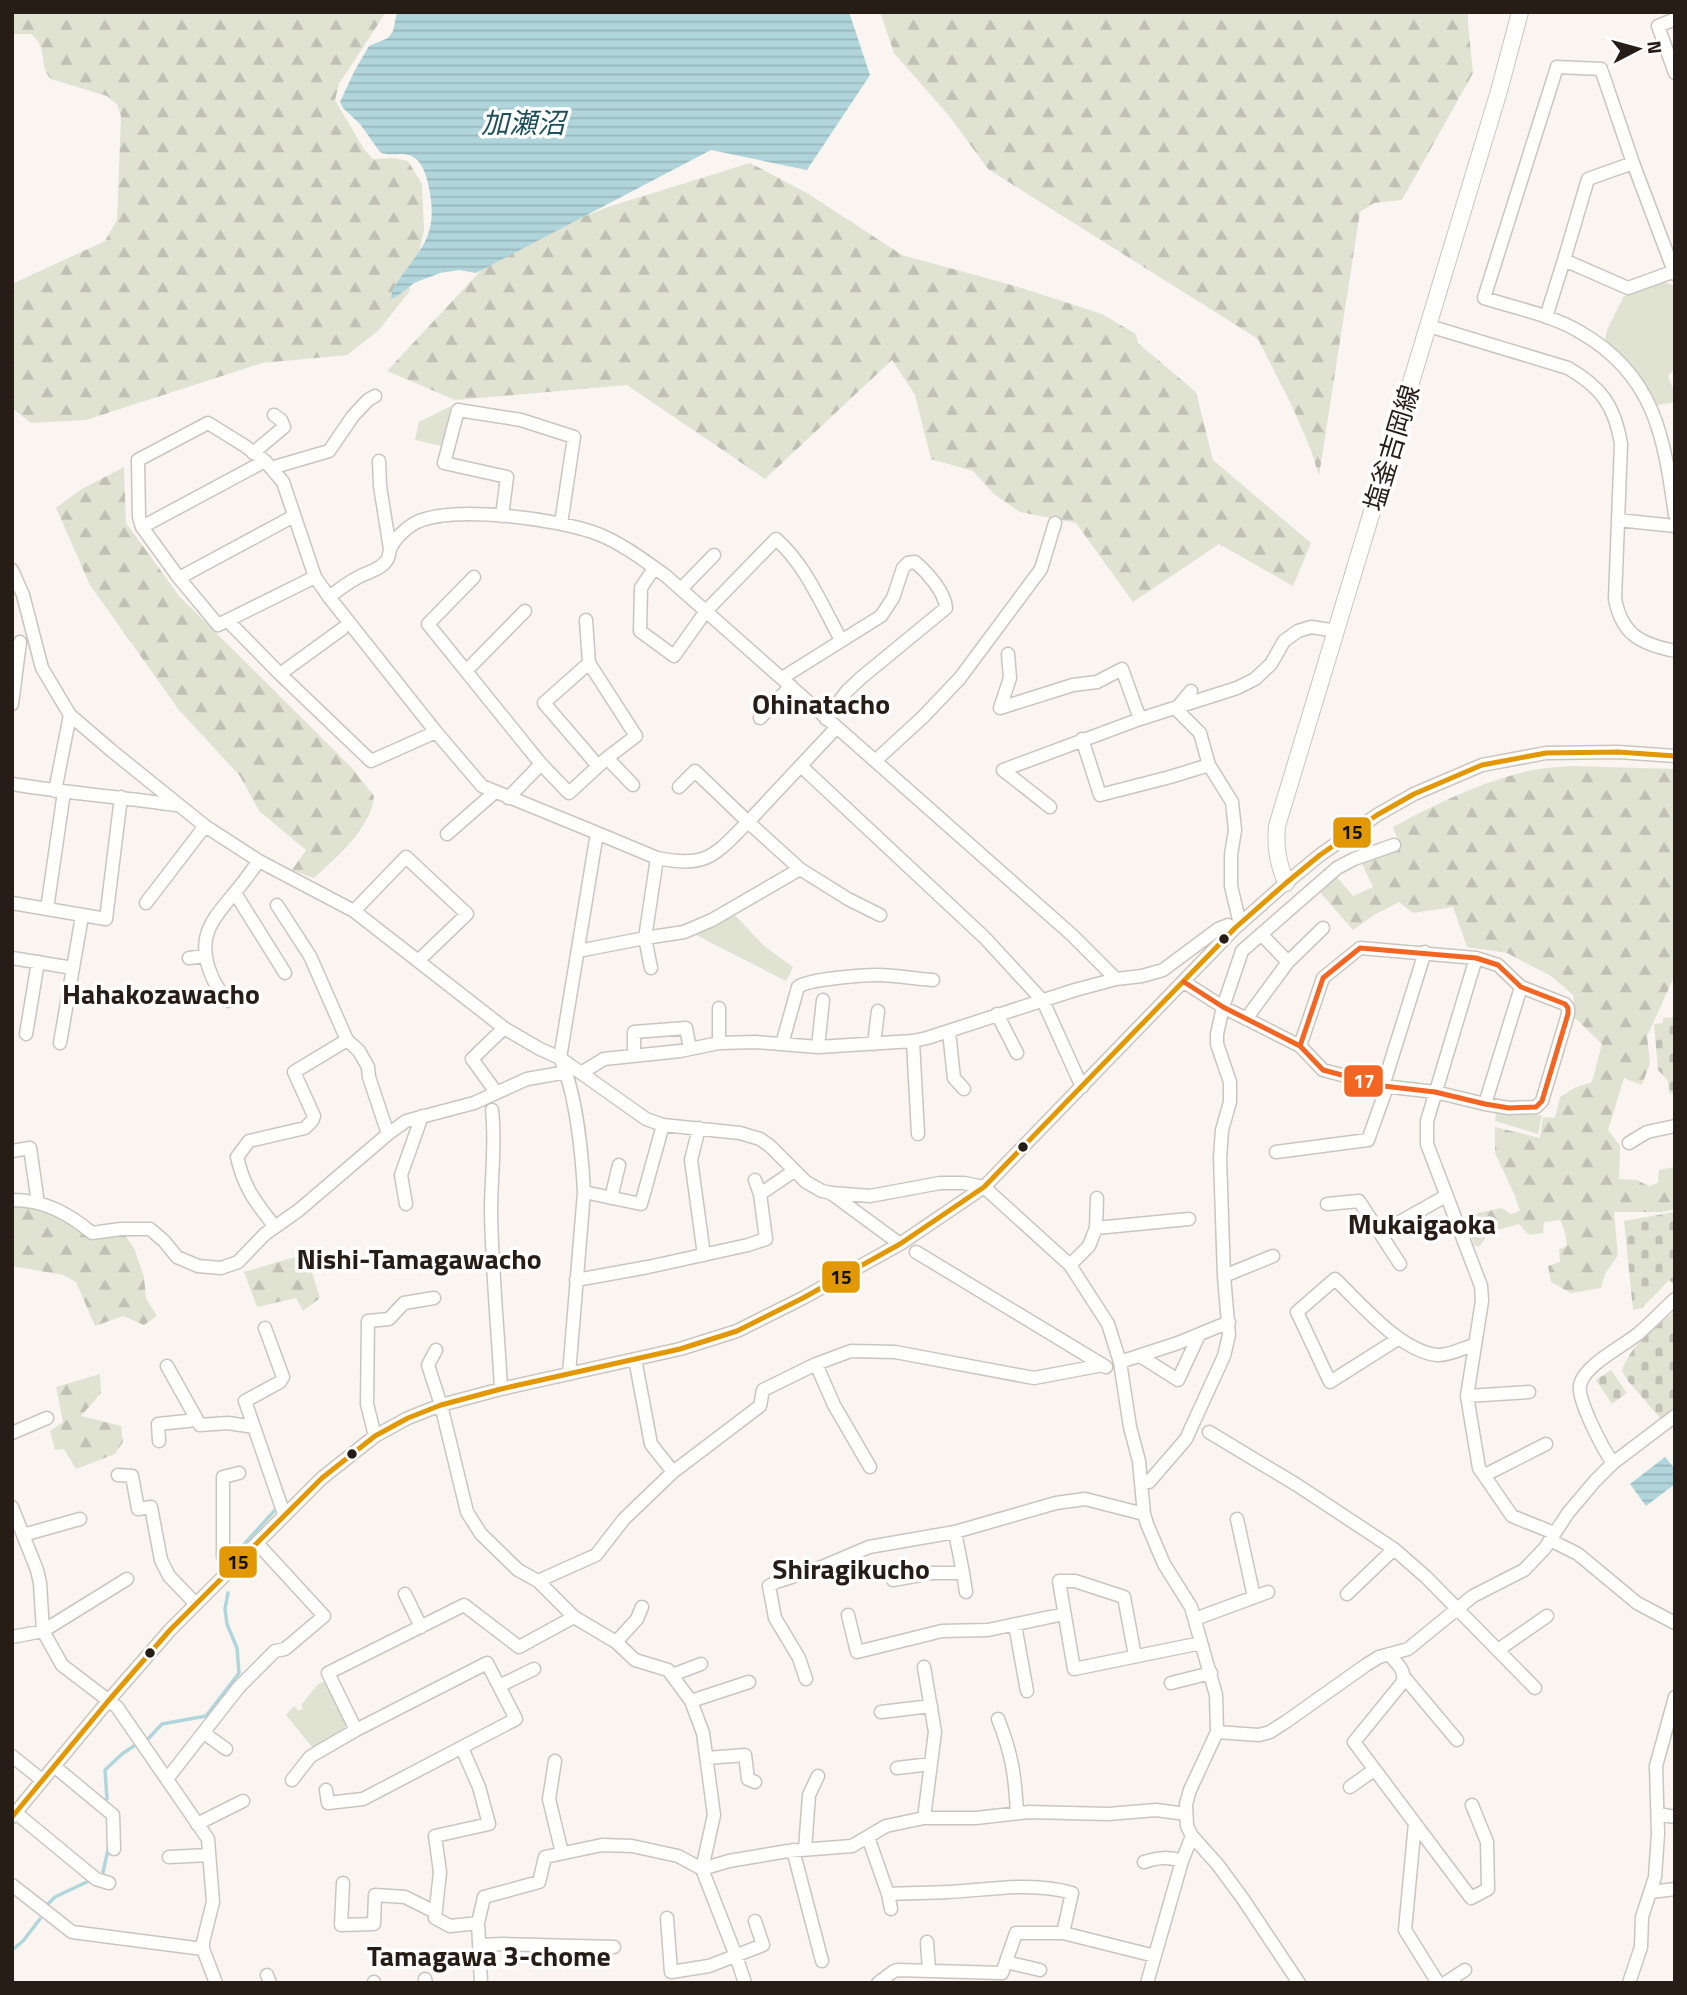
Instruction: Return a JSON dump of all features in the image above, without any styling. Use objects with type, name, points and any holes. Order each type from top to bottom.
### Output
[{"type":"main road","name":"塩釜吉岡線","points":[[1286,883],[1279,866],[1275,844],[1277,826],[1429,326],[1520,12]]},
{"type":"street","points":[[1674,69],[1658,26],[1675,19]]},
{"type":"street","points":[[1564,260],[1628,288],[1674,272],[1601,69],[1557,67],[1484,298],[1546,317],[1578,331],[1615,357],[1642,390],[1661,434],[1675,515]]},
{"type":"street","points":[[1546,317],[1588,179],[1633,163]]},
{"type":"street","points":[[1429,326],[1568,368],[1586,378],[1600,392],[1613,411],[1621,444],[1615,599],[1618,614],[1622,624],[1637,639],[1675,651]]},
{"type":"street","points":[[142,527],[268,465],[329,451],[353,415],[374,396]]},
{"type":"street","points":[[502,516],[507,477],[444,463],[458,410],[521,420],[574,438],[561,524]]},
{"type":"street","points":[[253,453],[284,427],[281,420],[274,415]]},
{"type":"street","points":[[315,577],[218,625],[142,527],[139,517],[138,460],[208,423],[253,453],[283,482],[315,577],[436,732],[482,786],[656,858],[680,863],[717,853],[836,728]]},
{"type":"street","points":[[379,461],[390,550]]},
{"type":"street","points":[[329,597],[356,578],[377,569],[387,561],[393,542],[413,524],[434,516],[480,513],[561,524],[598,534],[632,552],[681,589],[1072,935],[1116,979]]},
{"type":"street","points":[[179,578],[294,516]]},
{"type":"street","points":[[1618,520],[1675,526]]},
{"type":"street","points":[[875,761],[960,678],[1041,569],[1055,523]]},
{"type":"street","points":[[654,568],[641,587],[640,631],[674,656],[706,611],[776,539],[798,563],[841,640]]},
{"type":"street","points":[[681,589],[714,555]]},
{"type":"street","points":[[760,718],[786,682],[841,640],[881,616],[893,598],[904,568],[908,563],[915,562],[944,598],[946,608],[862,677],[847,691],[826,719]]},
{"type":"street","points":[[12,570],[23,595],[22,641],[12,704]]},
{"type":"street","points":[[474,577],[428,624],[541,764],[569,793],[602,762],[636,736],[589,663],[586,620]]},
{"type":"street","points":[[466,671],[525,611]]},
{"type":"street","points":[[228,621],[371,761],[436,732]]},
{"type":"street","points":[[1050,807],[1003,770],[1082,739],[1237,688],[1255,678],[1271,664],[1284,641],[1298,631],[1311,627],[1337,631]]},
{"type":"street","points":[[281,674],[342,629]]},
{"type":"street","points":[[22,641],[70,715],[176,805],[259,861],[354,911],[504,1028],[560,1058],[646,1119],[663,1125],[740,1133],[760,1139],[806,1182],[822,1191],[870,1196],[940,1183],[964,1183],[984,1187],[1070,1265],[1108,1324],[1120,1362],[1128,1420],[1139,1461],[1144,1514],[1164,1564],[1191,1607],[1216,1695],[1217,1732],[1190,1790],[1187,1826],[1192,1836],[1243,1899],[1299,1983]]},
{"type":"street","points":[[1008,654],[1010,677],[1000,708],[1073,685],[1097,682],[1122,668],[1140,719]]},
{"type":"street","points":[[589,663],[544,703],[602,762],[633,785]]},
{"type":"street","points":[[1176,709],[1191,691]]},
{"type":"street","points":[[1176,709],[1199,733],[1209,765],[1232,802],[1235,830],[1231,855],[1231,886],[1237,926]]},
{"type":"street","points":[[47,909],[70,715]]},
{"type":"street","points":[[1082,739],[1100,795],[1209,765]]},
{"type":"street","points":[[109,1883],[96,1879],[14,1815],[170,1630],[322,1478],[376,1436],[408,1418],[441,1405],[680,1349],[737,1331],[901,1244],[984,1187],[1237,926],[1286,883],[1377,815],[1426,789],[1482,765],[1546,753],[1618,752],[1675,756]]},
{"type":"street","points":[[508,798],[541,764]]},
{"type":"street","points":[[801,766],[985,938],[1042,1001],[1082,1087]]},
{"type":"street","points":[[679,787],[695,771],[800,869],[880,915]]},
{"type":"street","points":[[12,784],[176,805]]},
{"type":"street","points":[[447,834],[495,792]]},
{"type":"street","points":[[12,903],[106,919],[121,797]]},
{"type":"street","points":[[146,903],[205,826]]},
{"type":"street","points":[[569,1374],[584,1192],[583,1163],[567,1072],[560,1058],[597,833]]},
{"type":"street","points":[[1142,1483],[1149,1482],[1186,1439],[1224,1356],[1229,1335],[1220,1158],[1222,1130],[1230,1102],[1230,1082],[1217,1044],[1217,1034],[1242,951],[1337,868],[1394,845]]},
{"type":"street","points":[[354,911],[406,857],[467,914],[418,961]]},
{"type":"street","points":[[651,968],[645,938],[656,858]]},
{"type":"street","points":[[229,1001],[212,979],[205,956],[205,943],[213,918],[259,861]]},
{"type":"street","points":[[578,951],[684,932],[712,920],[800,869]]},
{"type":"street","points":[[235,893],[285,973]]},
{"type":"street","points":[[277,905],[310,956],[346,1040],[359,1051],[368,1067],[388,1133]]},
{"type":"street","points":[[60,1043],[82,916]]},
{"type":"street","points":[[581,1073],[604,1059],[719,1043],[818,1047],[913,1041],[1116,979],[1163,970],[1218,929],[1228,925],[1237,926]]},
{"type":"street","points":[[1246,1019],[1288,962],[1323,928]]},
{"type":"street","points":[[1261,934],[1288,962]]},
{"type":"street","points":[[1184,982],[1223,1007],[1300,1046],[1323,1070],[1385,1086],[1435,1091],[1485,1104],[1525,1108],[1536,1107],[1542,1101],[1568,1008],[1565,1004],[1521,987],[1498,965],[1476,958],[1360,948],[1323,978],[1300,1046]]},
{"type":"street","points":[[1276,1152],[1368,1140],[1425,952]]},
{"type":"street","points":[[188,958],[205,956]]},
{"type":"street","points":[[12,958],[73,968]]},
{"type":"street","points":[[1476,958],[1427,1121],[1427,1144],[1481,1286],[1482,1301],[1467,1396],[1479,1468],[1512,1516],[1552,1536],[1637,1603],[1675,1623]]},
{"type":"street","points":[[26,1034],[38,962]]},
{"type":"street","points":[[782,1044],[801,984],[879,975],[933,980]]},
{"type":"street","points":[[1485,1104],[1521,987]]},
{"type":"street","points":[[818,1047],[823,1000]]},
{"type":"street","points":[[719,1008],[719,1043]]},
{"type":"street","points":[[874,1044],[878,1011]]},
{"type":"street","points":[[997,1014],[1017,1053]]},
{"type":"street","points":[[496,1092],[472,1059],[504,1028]]},
{"type":"street","points":[[634,1055],[634,1032],[686,1028],[690,1049]]},
{"type":"street","points":[[949,1031],[954,1078],[964,1089]]},
{"type":"street","points":[[275,1227],[257,1205],[242,1178],[237,1157],[249,1141],[305,1128],[312,1121],[314,1116],[294,1072],[346,1040]]},
{"type":"street","points":[[913,1041],[918,1134]]},
{"type":"street","points":[[12,1200],[27,1200],[70,1215],[92,1233],[150,1229],[177,1257],[198,1266],[221,1268],[239,1262],[265,1234],[299,1210],[388,1133],[406,1121],[474,1103],[527,1079],[567,1072]]},
{"type":"street","points":[[492,1110],[495,1131],[491,1210],[501,1389]]},
{"type":"street","points":[[406,1204],[401,1175],[422,1116]]},
{"type":"street","points":[[584,1192],[641,1204],[663,1125]]},
{"type":"street","points":[[1629,1143],[1647,1132],[1675,1126]]},
{"type":"street","points":[[699,1128],[691,1160],[704,1255]]},
{"type":"street","points":[[12,1151],[30,1148],[38,1203]]},
{"type":"street","points":[[611,1198],[619,1166]]},
{"type":"street","points":[[760,1194],[794,1171]]},
{"type":"street","points":[[576,1280],[704,1255],[766,1239],[760,1194],[755,1180]]},
{"type":"street","points":[[832,1193],[901,1244]]},
{"type":"street","points":[[1380,1233],[1446,1196]]},
{"type":"street","points":[[1070,1265],[1089,1246],[1096,1228],[1097,1198]]},
{"type":"street","points":[[1327,1204],[1359,1201],[1400,1264]]},
{"type":"street","points":[[1096,1228],[1189,1219]]},
{"type":"street","points":[[916,1252],[1122,1376]]},
{"type":"street","points":[[1224,1276],[1273,1256]]},
{"type":"street","points":[[1398,1339],[1330,1382],[1297,1312],[1335,1279],[1398,1339],[1420,1351],[1439,1356],[1474,1345]]},
{"type":"street","points":[[376,1436],[367,1404],[368,1321],[389,1319],[404,1303],[434,1298]]},
{"type":"street","points":[[1613,1464],[1605,1453],[1580,1398],[1580,1385],[1586,1372],[1639,1334],[1675,1299]]},
{"type":"street","points":[[1120,1362],[1229,1322]]},
{"type":"street","points":[[265,1328],[283,1377],[280,1382],[245,1401],[284,1514]]},
{"type":"street","points":[[1140,1356],[1178,1380],[1199,1335]]},
{"type":"street","points":[[436,1350],[428,1365],[441,1405],[467,1512],[481,1534],[518,1570],[538,1581],[574,1617],[616,1642],[635,1660],[668,1670],[691,1701],[703,1733],[714,1815],[702,1868],[745,1983]]},
{"type":"street","points":[[538,1581],[596,1555],[624,1519],[673,1472],[760,1406],[763,1390],[816,1364],[851,1351],[895,1352],[1034,1378],[1103,1365]]},
{"type":"street","points":[[635,1359],[651,1444],[673,1472]]},
{"type":"street","points":[[816,1364],[834,1405],[870,1467]]},
{"type":"street","points":[[167,1366],[200,1425],[228,1423],[254,1427]]},
{"type":"street","points":[[1467,1396],[1529,1392]]},
{"type":"street","points":[[1217,1732],[1259,1735],[1269,1732],[1379,1657],[1408,1649],[1473,1597],[1524,1570],[1545,1548],[1577,1502],[1613,1464],[1675,1416]]},
{"type":"street","points":[[12,1433],[47,1418]]},
{"type":"street","points":[[159,1441],[158,1424],[197,1420]]},
{"type":"street","points":[[1209,1432],[1297,1485],[1394,1549],[1535,1688]]},
{"type":"street","points":[[1485,1475],[1546,1444]]},
{"type":"street","points":[[229,1571],[223,1556],[223,1477],[239,1473]]},
{"type":"street","points":[[118,1475],[132,1476],[138,1508],[157,1506],[161,1560],[169,1576],[196,1604]]},
{"type":"street","points":[[806,1679],[799,1658],[775,1618],[769,1587],[776,1582],[822,1567],[869,1547],[955,1532],[1056,1503],[1085,1499],[1144,1514]]},
{"type":"street","points":[[12,1507],[40,1583],[43,1631],[62,1665],[117,1707],[208,1839],[213,1902],[203,1949],[216,1983]]},
{"type":"street","points":[[23,1535],[80,1519]]},
{"type":"street","points":[[1237,1520],[1254,1597]]},
{"type":"street","points":[[955,1532],[966,1592]]},
{"type":"street","points":[[167,1779],[239,1687],[275,1651],[285,1649],[324,1616],[257,1543]]},
{"type":"street","points":[[1348,1594],[1394,1549]]},
{"type":"street","points":[[893,1580],[931,1573],[963,1573]]},
{"type":"street","points":[[12,1637],[43,1631],[127,1579]]},
{"type":"street","points":[[1135,1656],[1124,1597],[1075,1581],[1059,1581],[1074,1669],[1201,1643]]},
{"type":"street","points":[[1195,1619],[1268,1592]]},
{"type":"street","points":[[405,1594],[421,1627]]},
{"type":"street","points":[[356,1730],[328,1673],[464,1605],[519,1647],[574,1617]]},
{"type":"street","points":[[616,1642],[637,1619],[642,1607]]},
{"type":"street","points":[[848,1615],[857,1652],[942,1631],[988,1630],[1064,1614]]},
{"type":"street","points":[[1498,1650],[1547,1616]]},
{"type":"street","points":[[1015,1625],[1027,1691]]},
{"type":"street","points":[[1390,1654],[1404,1671],[1405,1678],[1457,1740]]},
{"type":"street","points":[[292,1780],[310,1757],[319,1759],[356,1730],[487,1663],[516,1719],[363,1799],[328,1803]]},
{"type":"street","points":[[672,1675],[701,1664]]},
{"type":"street","points":[[924,1667],[935,1732],[924,1818]]},
{"type":"street","points":[[499,1686],[534,1669]]},
{"type":"street","points":[[1171,1683],[1211,1673]]},
{"type":"street","points":[[1405,1678],[1354,1742],[1471,1898],[1489,1889],[1486,1842],[1472,1805]]},
{"type":"street","points":[[691,1701],[749,1682]]},
{"type":"street","points":[[1629,1983],[1641,1947],[1642,1917],[1651,1892],[1657,1859],[1656,1766],[1670,1728],[1675,1697]]},
{"type":"street","points":[[881,1712],[931,1706]]},
{"type":"street","points":[[998,1719],[1009,1748],[1017,1813]]},
{"type":"street","points":[[204,1733],[226,1749]]},
{"type":"street","points":[[462,1748],[479,1787],[489,1824],[435,1836],[440,1872],[435,1918],[450,1926],[478,1923]]},
{"type":"street","points":[[706,1758],[745,1755],[748,1779],[755,1782]]},
{"type":"street","points":[[12,1756],[42,1780]]},
{"type":"street","points":[[555,1761],[549,1799],[562,1853]]},
{"type":"street","points":[[897,1768],[931,1764]]},
{"type":"street","points":[[54,1766],[113,1815],[114,1849]]},
{"type":"street","points":[[1350,1787],[1374,1770]]},
{"type":"street","points":[[818,1776],[809,1795],[799,1850],[822,1961]]},
{"type":"street","points":[[197,1824],[243,1801]]},
{"type":"street","points":[[481,1983],[478,1923],[484,1897],[539,1882],[545,1857],[602,1845],[632,1846],[678,1856],[702,1868],[799,1850],[852,1846],[886,1826],[924,1818],[976,1818],[1017,1813],[1108,1814],[1156,1810],[1186,1814]]},
{"type":"street","points":[[1658,1814],[1675,1817]]},
{"type":"street","points":[[1415,1823],[1405,1930],[1438,1983]]},
{"type":"street","points":[[1147,1983],[1182,1861],[1192,1836]]},
{"type":"street","points":[[868,1837],[891,1909]]},
{"type":"street","points":[[169,1857],[209,1855]]},
{"type":"street","points":[[1144,1862],[1172,1857],[1182,1861]]},
{"type":"street","points":[[344,1883],[341,1925],[374,1924],[375,1895],[405,1897],[435,1912]]},
{"type":"street","points":[[12,1885],[72,1932],[203,1949]]},
{"type":"street","points":[[887,1894],[998,1887],[1060,1889],[1072,1893],[1063,1933]]},
{"type":"street","points":[[1651,1892],[1675,1889]]},
{"type":"street","points":[[667,1919],[671,1972],[709,1966],[763,1945],[755,1921]]},
{"type":"street","points":[[878,1983],[894,1971],[901,1976],[929,1971],[980,1978],[1002,1973],[1016,1933],[1063,1933],[1155,1956]]},
{"type":"street","points":[[927,1942],[929,1971]]},
{"type":"street","points":[[479,1945],[614,1947]]},
{"type":"street","points":[[1006,1962],[1040,1970]]},
{"type":"street","points":[[1445,1983],[1465,1970]]},
{"type":"green space","points":[[12,12],[386,12],[339,84],[335,100],[364,149],[373,159],[393,158],[408,161],[422,184],[424,231],[409,292],[379,330],[347,355],[262,363],[86,420],[31,423],[12,408],[12,284],[105,241],[117,220],[121,116],[117,104],[107,96],[51,79],[37,40],[31,34],[12,34]]},
{"type":"green space","points":[[880,12],[1468,12],[1473,73],[1402,200],[1374,203],[1360,212],[1319,476],[1292,406],[1258,339],[988,169],[950,117],[894,53]]},
{"type":"green space","points":[[750,163],[807,193],[902,255],[1015,286],[1102,314],[1136,334],[1138,343],[1196,392],[1213,460],[1311,543],[1293,586],[1219,544],[1133,602],[1076,523],[1020,512],[994,494],[973,471],[931,459],[915,395],[892,360],[765,479],[627,385],[455,400],[387,371],[502,248],[611,206]]},
{"type":"green space","points":[[1665,282],[1675,288],[1675,368],[1668,376],[1675,393],[1675,401],[1657,405],[1630,364],[1605,340],[1607,330],[1624,296]]},
{"type":"green space","points":[[451,406],[442,446],[415,440],[419,422]]},
{"type":"green space","points":[[124,467],[126,523],[180,597],[352,768],[374,796],[367,819],[352,841],[314,878],[292,870],[306,850],[259,811],[240,776],[179,710],[90,585],[56,508],[80,490]]},
{"type":"green space","points":[[1572,766],[1675,769],[1675,975],[1647,1036],[1650,1063],[1642,1085],[1624,1078],[1608,1130],[1620,1146],[1619,1179],[1637,1180],[1649,1186],[1658,1183],[1659,1170],[1675,1167],[1675,1209],[1662,1212],[1614,1212],[1618,1255],[1605,1274],[1601,1288],[1571,1293],[1551,1282],[1548,1266],[1560,1262],[1559,1249],[1567,1246],[1560,1220],[1544,1222],[1543,1233],[1529,1235],[1519,1224],[1490,1232],[1479,1247],[1474,1245],[1464,1219],[1502,1208],[1511,1214],[1520,1211],[1495,1153],[1495,1127],[1540,1138],[1543,1117],[1555,1118],[1560,1097],[1574,1088],[1592,1082],[1602,1044],[1575,1018],[1573,995],[1551,976],[1507,953],[1467,947],[1453,907],[1413,913],[1399,902],[1353,930],[1318,890],[1336,876],[1353,896],[1373,887],[1361,862],[1401,848],[1393,827],[1425,810],[1476,787],[1510,776],[1539,769]]},
{"type":"green space","points":[[734,914],[763,945],[793,967],[786,981],[696,935]]},
{"type":"green space","points":[[1675,1017],[1675,1094],[1669,1093],[1668,1081],[1658,1070],[1654,1024],[1663,1023],[1663,1018]]},
{"type":"green space","points":[[1496,1111],[1542,1115],[1538,1134],[1495,1121]]},
{"type":"green space","points":[[12,1206],[34,1208],[55,1216],[92,1241],[124,1234],[134,1248],[144,1277],[146,1298],[157,1316],[144,1325],[123,1316],[95,1326],[76,1282],[63,1275],[12,1266]]},
{"type":"green space","points":[[1675,1212],[1675,1285],[1669,1280],[1642,1308],[1633,1310],[1624,1221]]},
{"type":"green space","points":[[306,1254],[320,1298],[303,1311],[296,1298],[257,1307],[244,1272]]},
{"type":"green space","points":[[1675,1311],[1675,1407],[1661,1419],[1622,1371],[1637,1346]]},
{"type":"green space","points":[[1611,1370],[1627,1393],[1612,1404],[1596,1380]]},
{"type":"green space","points":[[100,1374],[101,1393],[81,1416],[121,1426],[123,1442],[115,1454],[76,1469],[64,1449],[55,1450],[50,1431],[63,1422],[56,1387]]},
{"type":"green space","points":[[326,1681],[346,1723],[345,1730],[312,1747],[286,1715],[294,1706],[299,1711],[303,1708],[301,1705],[318,1684]]},
{"type":"water","name":"加瀬沼","points":[[397,12],[849,12],[870,75],[807,170],[711,150],[476,273],[459,270],[440,273],[414,283],[391,299],[392,291],[424,244],[428,233],[432,206],[425,172],[412,156],[380,152],[340,102],[369,46],[388,38],[393,31]]},
{"type":"water","points":[[1665,1457],[1675,1469],[1675,1484],[1646,1506],[1630,1484]]},
{"type":"waterway","points":[[239,1550],[276,1509]]},
{"type":"waterway","points":[[147,1740],[162,1724],[206,1716],[239,1673],[237,1648],[227,1624],[225,1609],[228,1593]]},
{"type":"waterway","points":[[107,1799],[105,1770],[134,1746]]},
{"type":"waterway","points":[[103,1872],[109,1846]]},
{"type":"waterway","points":[[46,1906],[55,1897],[91,1880]]},
{"type":"waterway","points":[[12,1950],[23,1941],[40,1919]]},
{"type":"transit line","name":"15","points":[[12,1817],[170,1630],[322,1478],[375,1436],[408,1418],[441,1405],[680,1349],[737,1331],[900,1244],[984,1187],[1235,928],[1286,883],[1377,815],[1414,794],[1482,765],[1546,753],[1618,752],[1675,756]]},
{"type":"transit line","name":"17","points":[[1184,982],[1223,1007],[1300,1046],[1323,1070],[1383,1086],[1435,1092],[1509,1108],[1536,1107],[1542,1101],[1568,1008],[1565,1004],[1521,987],[1498,965],[1476,958],[1360,948],[1323,978],[1300,1046]]},
{"type":"district","name":"Ohinatacho","points":[[821,704]]},
{"type":"district","name":"Hahakozawacho","points":[[161,994]]},
{"type":"district","name":"Mukaigaoka","points":[[1422,1224]]},
{"type":"district","name":"Nishi-Tamagawacho","points":[[419,1259]]},
{"type":"district","name":"Shiragikucho","points":[[851,1569]]},
{"type":"district","name":"Tamagawa 3-chome","points":[[489,1956]]}]
